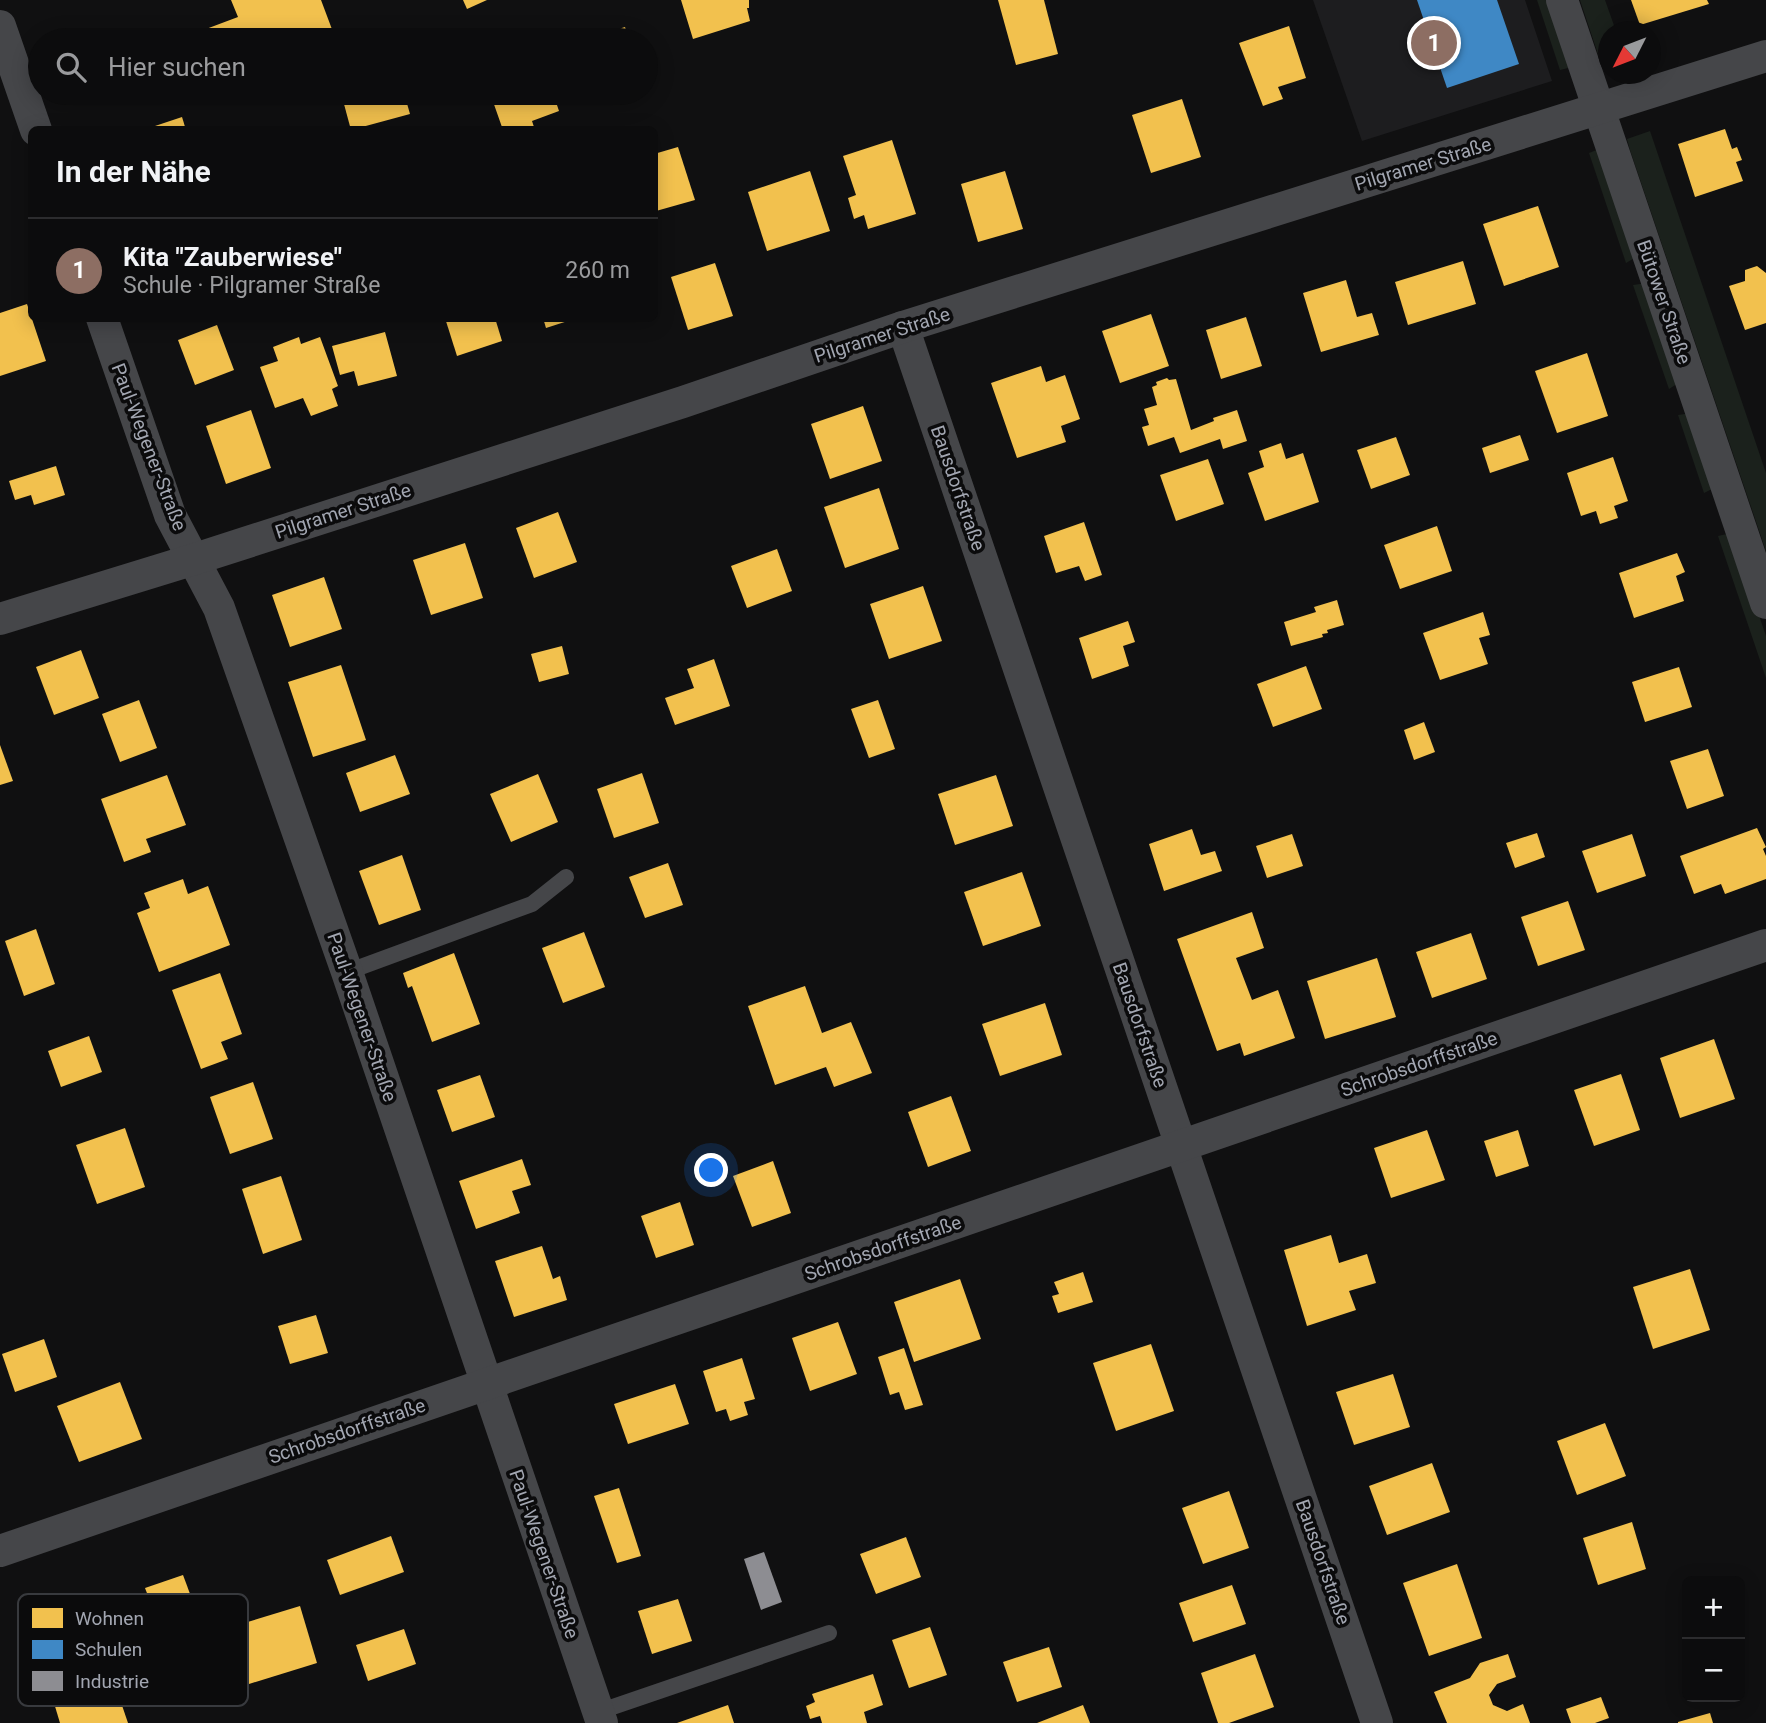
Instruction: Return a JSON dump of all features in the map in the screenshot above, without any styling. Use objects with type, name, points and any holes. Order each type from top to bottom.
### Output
[{"type":"street","name":"Bütower Straße","points":[[1562,0],[1766,603]]},
{"type":"street","points":[[0,26],[35,126]]},
{"type":"street","name":"Pilgramer Straße","points":[[0,619],[683,402],[903,327],[1766,56]]},
{"type":"street","name":"Paul-Wegener-Straße","points":[[103,322],[170,514],[219,608],[347,972],[600,1718]]},
{"type":"street","name":"Bausdorfstraße","points":[[903,327],[1377,1723]]},
{"type":"street","name":"Schrobsdorffstraße","points":[[0,1550],[1766,945]]},
{"type":"lane","points":[[347,972],[532,904],[566,877]]},
{"type":"lane","points":[[600,1718],[830,1633]]},
{"type":"shaded area","points":[[1313,0],[1525,0],[1552,81],[1362,141]]},
{"type":"shaded area","points":[[1537,0],[1549,0],[1572,67],[1560,70]]},
{"type":"shaded area","points":[[1580,0],[1605,0],[1612,21],[1598,21],[1598,54]]},
{"type":"shaded area","points":[[1650,131],[1766,473],[1766,551],[1630,150],[1627,139]]},
{"type":"shaded area","points":[[1599,149],[1638,256],[1626,263],[1589,153]]},
{"type":"shaded area","points":[[1647,283],[1680,382],[1669,389],[1633,285]]},
{"type":"shaded area","points":[[1691,413],[1716,487],[1704,493],[1678,415]]},
{"type":"shaded area","points":[[1731,533],[1766,636],[1766,678],[1718,536]]},
{"type":"building: Wohnen","points":[[231,0],[321,0],[332,28],[209,28],[238,17]]},
{"type":"building: Wohnen","points":[[463,0],[487,0],[467,9]]},
{"type":"building: Wohnen","points":[[681,0],[749,0],[747,8],[750,21],[693,39]]},
{"type":"building: Wohnen","points":[[998,0],[1044,0],[1058,54],[1016,65]]},
{"type":"building: Wohnen","points":[[1631,0],[1707,0],[1709,4],[1653,21],[1639,21]]},
{"type":"building: Wohnen","points":[[1289,26],[1306,78],[1278,87],[1283,99],[1263,106],[1239,43]]},
{"type":"building: Wohnen","points":[[1182,99],[1201,157],[1151,173],[1132,115]]},
{"type":"building: Wohnen","points":[[344,105],[407,105],[410,114],[366,126],[350,126]]},
{"type":"building: Wohnen","points":[[494,105],[557,105],[559,111],[532,121],[534,126],[502,126]]},
{"type":"building: Wohnen","points":[[182,117],[185,126],[155,126]]},
{"type":"building: Wohnen","points":[[1725,129],[1732,149],[1737,147],[1742,160],[1736,162],[1743,181],[1695,197],[1678,144]]},
{"type":"building: Wohnen","points":[[892,140],[916,214],[868,229],[864,215],[854,219],[848,198],[856,195],[843,156]]},
{"type":"building: Wohnen","points":[[678,147],[695,200],[658,210],[658,153]]},
{"type":"building: Wohnen","points":[[810,171],[830,231],[767,251],[748,192]]},
{"type":"building: Wohnen","points":[[1005,171],[1023,229],[978,242],[961,184]]},
{"type":"building: Wohnen","points":[[1538,206],[1559,267],[1504,286],[1483,224]]},
{"type":"building: Wohnen","points":[[1463,261],[1476,304],[1408,325],[1395,282]]},
{"type":"building: Wohnen","points":[[715,263],[733,316],[688,330],[671,277]]},
{"type":"building: Wohnen","points":[[1757,266],[1766,273],[1766,323],[1745,330],[1729,286],[1745,281],[1745,270]]},
{"type":"building: Wohnen","points":[[1346,280],[1357,317],[1372,313],[1379,335],[1321,352],[1303,293]]},
{"type":"building: Wohnen","points":[[27,304],[28,322],[33,322],[46,361],[0,376],[0,313]]},
{"type":"building: Wohnen","points":[[1151,314],[1169,366],[1120,383],[1102,331]]},
{"type":"building: Wohnen","points":[[1246,317],[1262,366],[1221,379],[1206,330]]},
{"type":"building: Wohnen","points":[[446,322],[496,322],[502,341],[457,356]]},
{"type":"building: Wohnen","points":[[544,322],[565,322],[546,328]]},
{"type":"building: Wohnen","points":[[217,325],[234,370],[195,385],[178,340]]},
{"type":"building: Wohnen","points":[[385,332],[397,376],[358,386],[354,371],[340,375],[332,346]]},
{"type":"building: Wohnen","points":[[299,337],[301,344],[320,337],[338,386],[332,389],[338,406],[311,416],[303,398],[275,408],[260,367],[278,361],[273,347]]},
{"type":"building: Wohnen","points":[[1587,353],[1608,416],[1557,433],[1535,371]]},
{"type":"building: Wohnen","points":[[1041,366],[1046,382],[1065,375],[1080,419],[1061,426],[1066,442],[1017,458],[991,383]]},
{"type":"building: Wohnen","points":[[1167,378],[1176,379],[1191,430],[1214,421],[1213,418],[1237,410],[1247,441],[1223,449],[1220,439],[1180,453],[1174,437],[1148,446],[1142,427],[1149,425],[1144,409],[1157,405],[1152,387],[1157,385],[1156,382]]},
{"type":"building: Wohnen","points":[[863,406],[882,461],[830,479],[811,424]]},
{"type":"building: Wohnen","points":[[251,410],[271,468],[226,484],[206,426]]},
{"type":"building: Wohnen","points":[[1520,435],[1529,460],[1490,473],[1482,448]]},
{"type":"building: Wohnen","points":[[1396,437],[1410,475],[1371,489],[1357,450]]},
{"type":"building: Wohnen","points":[[1281,443],[1286,459],[1303,453],[1319,502],[1265,521],[1248,473],[1264,467],[1259,451]]},
{"type":"building: Wohnen","points":[[1613,457],[1628,501],[1614,506],[1618,518],[1600,524],[1596,511],[1581,516],[1567,473]]},
{"type":"building: Wohnen","points":[[1208,459],[1224,504],[1176,521],[1160,475]]},
{"type":"building: Wohnen","points":[[56,466],[65,495],[34,505],[31,495],[15,500],[9,481]]},
{"type":"building: Wohnen","points":[[879,488],[899,549],[845,568],[824,507]]},
{"type":"building: Wohnen","points":[[558,512],[577,562],[534,578],[516,528]]},
{"type":"building: Wohnen","points":[[1084,522],[1102,575],[1085,581],[1079,566],[1056,573],[1044,536]]},
{"type":"building: Wohnen","points":[[1437,526],[1452,571],[1400,589],[1384,545]]},
{"type":"building: Wohnen","points":[[465,543],[483,598],[431,615],[413,560]]},
{"type":"building: Wohnen","points":[[777,549],[792,591],[747,608],[731,566]]},
{"type":"building: Wohnen","points":[[1677,553],[1685,572],[1676,576],[1684,601],[1634,618],[1619,573]]},
{"type":"building: Wohnen","points":[[324,577],[342,629],[290,647],[272,595]]},
{"type":"building: Wohnen","points":[[923,586],[942,641],[889,659],[870,604]]},
{"type":"building: Wohnen","points":[[1337,600],[1344,625],[1327,630],[1328,633],[1322,634],[1323,637],[1291,646],[1284,622],[1316,612],[1314,607]]},
{"type":"building: Wohnen","points":[[1483,612],[1490,635],[1479,638],[1488,664],[1440,680],[1423,633]]},
{"type":"building: Wohnen","points":[[1128,621],[1135,642],[1123,646],[1129,666],[1092,679],[1079,638]]},
{"type":"building: Wohnen","points":[[562,646],[569,674],[539,682],[531,654]]},
{"type":"building: Wohnen","points":[[81,650],[99,698],[54,715],[36,667]]},
{"type":"building: Wohnen","points":[[714,659],[730,706],[675,725],[665,698],[694,688],[687,669]]},
{"type":"building: Wohnen","points":[[341,665],[366,740],[313,757],[288,682]]},
{"type":"building: Wohnen","points":[[1306,666],[1322,709],[1273,727],[1257,684]]},
{"type":"building: Wohnen","points":[[1679,667],[1692,707],[1645,722],[1632,682]]},
{"type":"building: Wohnen","points":[[139,700],[157,748],[120,762],[102,714]]},
{"type":"building: Wohnen","points":[[878,700],[895,749],[869,758],[851,709]]},
{"type":"building: Wohnen","points":[[1424,722],[1435,752],[1414,760],[1404,730]]},
{"type":"building: Wohnen","points":[[0,745],[13,781],[0,785]]},
{"type":"building: Wohnen","points":[[1708,749],[1724,796],[1687,809],[1670,761]]},
{"type":"building: Wohnen","points":[[395,755],[410,794],[360,812],[346,773]]},
{"type":"building: Wohnen","points":[[642,773],[659,823],[614,838],[597,789]]},
{"type":"building: Wohnen","points":[[538,774],[558,822],[511,842],[490,794]]},
{"type":"building: Wohnen","points":[[167,775],[186,825],[146,839],[151,852],[124,862],[101,799]]},
{"type":"building: Wohnen","points":[[996,775],[1013,826],[955,845],[938,794]]},
{"type":"building: Wohnen","points":[[1757,828],[1766,847],[1763,849],[1766,856],[1766,879],[1725,894],[1721,884],[1694,894],[1680,856]]},
{"type":"building: Wohnen","points":[[1192,829],[1201,855],[1215,851],[1222,871],[1164,891],[1149,844]]},
{"type":"building: Wohnen","points":[[1537,833],[1545,857],[1515,868],[1506,843]]},
{"type":"building: Wohnen","points":[[1292,834],[1303,866],[1267,878],[1256,846]]},
{"type":"building: Wohnen","points":[[1632,834],[1646,876],[1597,893],[1582,851]]},
{"type":"building: Wohnen","points":[[402,855],[421,910],[379,925],[359,871]]},
{"type":"building: Wohnen","points":[[668,863],[683,905],[645,918],[629,877]]},
{"type":"building: Wohnen","points":[[1022,872],[1041,926],[983,946],[964,892]]},
{"type":"building: Wohnen","points":[[183,879],[188,894],[208,886],[230,945],[159,972],[137,913],[150,908],[144,893]]},
{"type":"building: Wohnen","points":[[1568,901],[1585,950],[1538,966],[1521,917]]},
{"type":"building: Wohnen","points":[[1252,912],[1264,948],[1236,958],[1252,1000],[1278,990],[1295,1038],[1244,1056],[1240,1043],[1217,1051],[1177,939]]},
{"type":"building: Wohnen","points":[[36,929],[55,984],[24,996],[5,941]]},
{"type":"building: Wohnen","points":[[584,932],[605,987],[563,1003],[542,948]]},
{"type":"building: Wohnen","points":[[1471,933],[1487,979],[1432,998],[1416,952]]},
{"type":"building: Wohnen","points":[[454,953],[480,1024],[432,1042],[412,986],[408,988],[403,973]]},
{"type":"building: Wohnen","points":[[1377,958],[1396,1017],[1325,1039],[1307,981]]},
{"type":"building: Wohnen","points":[[220,973],[242,1034],[221,1042],[228,1059],[201,1069],[172,990]]},
{"type":"building: Wohnen","points":[[805,986],[822,1033],[851,1022],[872,1073],[834,1087],[826,1067],[775,1085],[748,1006]]},
{"type":"building: Wohnen","points":[[1045,1003],[1062,1055],[1000,1076],[982,1024]]},
{"type":"building: Wohnen","points":[[89,1036],[102,1072],[61,1087],[48,1051]]},
{"type":"building: Wohnen","points":[[1714,1039],[1735,1099],[1680,1118],[1660,1058]]},
{"type":"building: Wohnen","points":[[1621,1074],[1640,1130],[1594,1146],[1574,1090]]},
{"type":"building: Wohnen","points":[[480,1075],[495,1117],[452,1132],[437,1090]]},
{"type":"building: Wohnen","points":[[253,1082],[273,1139],[230,1154],[210,1097]]},
{"type":"building: Wohnen","points":[[951,1096],[971,1151],[928,1167],[908,1112]]},
{"type":"building: Wohnen","points":[[125,1128],[145,1187],[97,1204],[76,1145]]},
{"type":"building: Wohnen","points":[[1427,1130],[1445,1180],[1391,1198],[1374,1148]]},
{"type":"building: Wohnen","points":[[1518,1130],[1529,1166],[1496,1177],[1484,1141]]},
{"type":"building: Wohnen","points":[[522,1159],[531,1185],[512,1191],[520,1213],[476,1229],[459,1181]]},
{"type":"building: Wohnen","points":[[773,1161],[791,1213],[752,1227],[733,1176]]},
{"type":"building: Wohnen","points":[[281,1176],[302,1240],[263,1254],[242,1189]]},
{"type":"building: Wohnen","points":[[680,1202],[694,1245],[656,1258],[641,1216]]},
{"type":"building: Wohnen","points":[[1331,1235],[1339,1263],[1367,1254],[1376,1283],[1349,1291],[1356,1310],[1307,1326],[1284,1250]]},
{"type":"building: Wohnen","points":[[542,1246],[553,1279],[560,1276],[567,1300],[514,1317],[495,1261]]},
{"type":"building: Wohnen","points":[[1690,1269],[1710,1330],[1653,1349],[1633,1287]]},
{"type":"building: Wohnen","points":[[1083,1272],[1093,1302],[1058,1313],[1052,1296],[1059,1294],[1054,1282]]},
{"type":"building: Wohnen","points":[[960,1279],[981,1339],[914,1362],[894,1302]]},
{"type":"building: Wohnen","points":[[316,1315],[328,1353],[290,1364],[278,1326]]},
{"type":"building: Wohnen","points":[[838,1322],[857,1374],[810,1391],[792,1338]]},
{"type":"building: Wohnen","points":[[44,1339],[57,1377],[15,1392],[2,1354]]},
{"type":"building: Wohnen","points":[[1151,1344],[1174,1411],[1116,1431],[1093,1363]]},
{"type":"building: Wohnen","points":[[904,1348],[923,1405],[905,1410],[899,1392],[890,1395],[878,1357]]},
{"type":"building: Wohnen","points":[[742,1358],[755,1399],[744,1402],[748,1415],[730,1421],[726,1409],[716,1412],[703,1371]]},
{"type":"building: Wohnen","points":[[1393,1374],[1410,1427],[1354,1445],[1336,1392]]},
{"type":"building: Wohnen","points":[[120,1382],[142,1439],[79,1462],[57,1406]]},
{"type":"building: Wohnen","points":[[675,1384],[689,1424],[628,1444],[614,1404]]},
{"type":"building: Wohnen","points":[[1605,1423],[1626,1476],[1577,1495],[1557,1441]]},
{"type":"building: Wohnen","points":[[1432,1463],[1450,1512],[1387,1535],[1369,1486]]},
{"type":"building: Wohnen","points":[[619,1488],[641,1556],[617,1563],[594,1496]]},
{"type":"building: Wohnen","points":[[1229,1491],[1249,1548],[1203,1564],[1182,1508]]},
{"type":"building: Wohnen","points":[[1632,1522],[1646,1569],[1598,1585],[1583,1538]]},
{"type":"building: Wohnen","points":[[391,1536],[404,1572],[340,1595],[327,1560]]},
{"type":"building: Wohnen","points":[[906,1537],[921,1577],[876,1594],[860,1554]]},
{"type":"building: Wohnen","points":[[1457,1564],[1482,1638],[1429,1656],[1403,1583]]},
{"type":"building: Wohnen","points":[[183,1575],[190,1594],[147,1594],[145,1588]]},
{"type":"building: Wohnen","points":[[1232,1585],[1246,1624],[1193,1642],[1179,1603]]},
{"type":"building: Wohnen","points":[[678,1599],[692,1641],[652,1654],[638,1611]]},
{"type":"building: Wohnen","points":[[300,1606],[317,1663],[249,1684],[248,1622]]},
{"type":"building: Wohnen","points":[[930,1627],[947,1675],[909,1688],[892,1640]]},
{"type":"building: Wohnen","points":[[404,1629],[416,1664],[368,1681],[356,1645]]},
{"type":"building: Wohnen","points":[[1049,1647],[1062,1687],[1017,1702],[1003,1662]]},
{"type":"building: Wohnen","points":[[1255,1654],[1274,1707],[1229,1723],[1218,1723],[1201,1673]]},
{"type":"building: Wohnen","points":[[1508,1654],[1516,1677],[1497,1684],[1489,1695],[1493,1705],[1507,1711],[1523,1704],[1530,1723],[1447,1723],[1434,1692],[1470,1678],[1480,1663]]},
{"type":"building: Wohnen","points":[[873,1674],[883,1705],[864,1712],[867,1723],[822,1723],[820,1716],[810,1719],[806,1706],[815,1702],[812,1694]]},
{"type":"building: Wohnen","points":[[1601,1697],[1609,1718],[1595,1723],[1571,1723],[1566,1709]]},
{"type":"building: Wohnen","points":[[728,1705],[734,1723],[677,1723]]},
{"type":"building: Wohnen","points":[[1083,1705],[1090,1723],[1037,1723]]},
{"type":"building: Wohnen","points":[[55,1706],[122,1706],[128,1723],[60,1723]]},
{"type":"building: Wohnen","points":[[1710,1713],[1713,1723],[1678,1723],[1678,1722]]},
{"type":"building: Schulen","points":[[1417,0],[1497,0],[1519,64],[1447,88]]},
{"type":"building: Industrie","points":[[764,1552],[782,1602],[761,1610],[744,1559]]},
{"type":"place","name":"Kita \"Zauberwiese\"","points":[[1434,43]]}]
